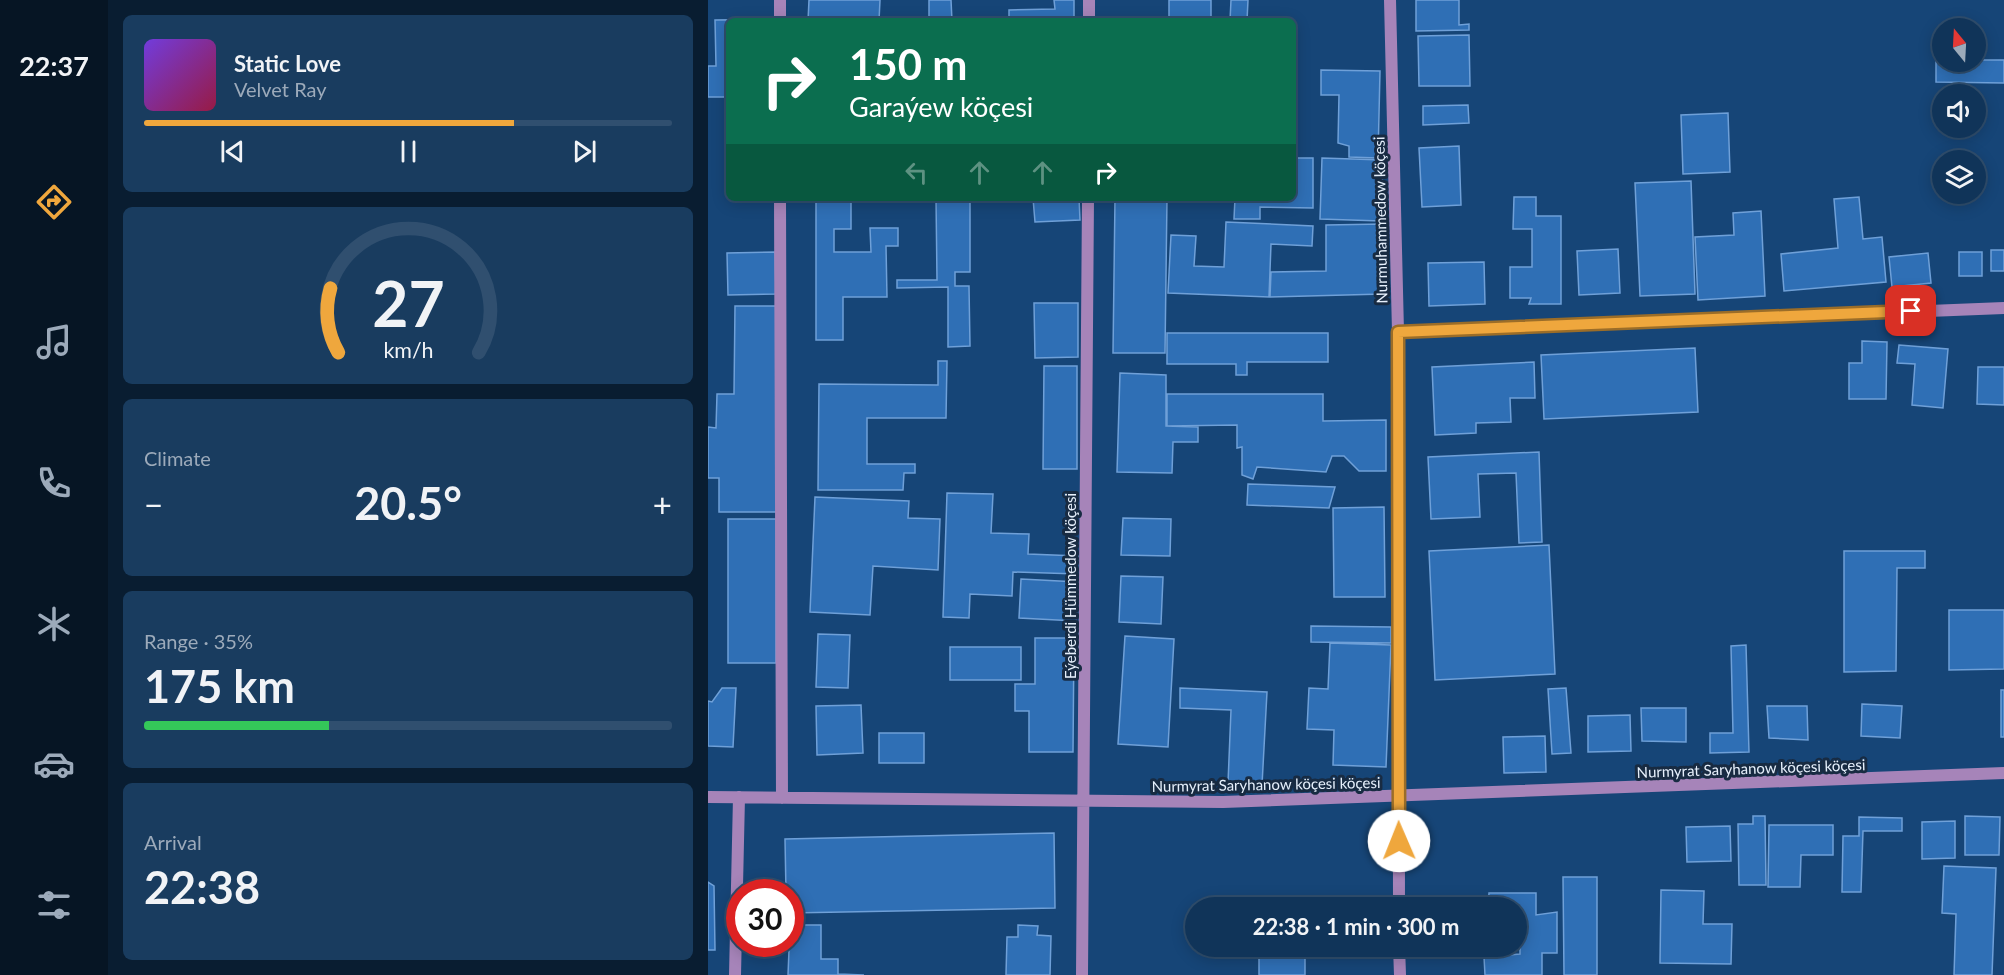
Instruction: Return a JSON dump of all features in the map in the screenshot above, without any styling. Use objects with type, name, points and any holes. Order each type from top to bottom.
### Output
[{"type":"street","points":[[780,0],[780,18]]},
{"type":"street","points":[[1089,0],[1089,18]]},
{"type":"street","name":"Nurmuhammedow köçesi","points":[[1390,0],[1398,332],[1399,897]]},
{"type":"street","points":[[780,201],[782,798]]},
{"type":"street","name":"Eýeberdi Hümmedow köçesi","points":[[1082,975],[1088,201]]},
{"type":"street","points":[[1398,332],[2004,308]]},
{"type":"street","name":"Nurmyrat Saryhanow köçesi köçesi","points":[[708,797],[1223,802],[2004,773]]},
{"type":"street","points":[[735,975],[739,797]]},
{"type":"street","points":[[1400,957],[1400,975]]},
{"type":"building","points":[[809,0],[880,0],[879,18],[808,18]]},
{"type":"building","points":[[929,0],[951,0],[952,18],[929,18]]},
{"type":"building","points":[[1054,0],[1074,0],[1074,18],[1009,18],[1009,10],[1055,9]]},
{"type":"building","points":[[1169,0],[1211,0],[1211,18],[1169,18]]},
{"type":"building","points":[[1231,0],[1248,0],[1247,18],[1230,18]]},
{"type":"building","points":[[1416,0],[1459,0],[1459,25],[1469,24],[1469,30],[1416,31]]},
{"type":"building","points":[[715,20],[726,20],[726,97],[708,97],[708,66],[716,66]]},
{"type":"building","points":[[1469,35],[1470,86],[1419,86],[1418,36]]},
{"type":"building","points":[[1986,60],[2004,60],[2004,83],[1936,82],[1936,72],[1986,72]]},
{"type":"building","points":[[1321,70],[1380,71],[1378,158],[1349,157],[1349,146],[1338,143],[1339,95],[1321,95]]},
{"type":"building","points":[[1468,105],[1469,123],[1423,125],[1423,106]]},
{"type":"building","points":[[1728,113],[1730,172],[1683,174],[1681,115]]},
{"type":"building","points":[[1459,146],[1461,205],[1422,207],[1419,148]]},
{"type":"building","points":[[1296,158],[1313,158],[1313,208],[1260,207],[1260,219],[1234,219],[1235,201],[1296,201]]},
{"type":"building","points":[[1322,158],[1383,160],[1381,221],[1320,219]]},
{"type":"building","points":[[1691,181],[1695,294],[1640,296],[1635,183]]},
{"type":"building","points":[[1514,197],[1536,197],[1536,216],[1561,216],[1561,304],[1529,304],[1531,298],[1510,298],[1510,267],[1532,267],[1532,229],[1513,229]]},
{"type":"building","points":[[1859,197],[1863,239],[1882,237],[1886,282],[1784,291],[1781,254],[1838,248],[1834,199]]},
{"type":"building","points":[[816,201],[851,201],[851,229],[834,229],[834,252],[871,252],[870,228],[898,228],[898,246],[886,246],[887,297],[843,297],[843,340],[816,340]]},
{"type":"building","points":[[936,201],[970,201],[970,272],[955,272],[955,286],[969,286],[970,346],[948,347],[948,287],[897,288],[897,280],[937,280]]},
{"type":"building","points":[[1033,201],[1079,201],[1080,220],[1035,222]]},
{"type":"building","points":[[1115,201],[1167,201],[1165,353],[1113,353]]},
{"type":"building","points":[[1761,211],[1765,296],[1698,300],[1695,237],[1734,235],[1733,213]]},
{"type":"building","points":[[1226,222],[1313,226],[1312,246],[1271,244],[1269,297],[1168,293],[1171,235],[1196,236],[1194,266],[1224,267]]},
{"type":"building","points":[[1383,224],[1383,294],[1270,297],[1271,272],[1326,271],[1326,225]]},
{"type":"building","points":[[1618,249],[1620,293],[1579,295],[1577,251]]},
{"type":"building","points":[[1991,250],[2004,250],[2004,271],[1991,271]]},
{"type":"building","points":[[775,252],[776,294],[728,295],[727,253]]},
{"type":"building","points":[[1959,252],[1982,252],[1982,276],[1959,276]]},
{"type":"building","points":[[1928,253],[1931,283],[1892,287],[1889,257]]},
{"type":"building","points":[[1484,262],[1485,304],[1429,306],[1428,263]]},
{"type":"building","points":[[1034,303],[1078,303],[1078,357],[1035,358]]},
{"type":"building","points":[[735,306],[780,306],[779,512],[719,512],[719,478],[708,478],[708,427],[716,428],[717,394],[734,394]]},
{"type":"building","points":[[1167,333],[1328,333],[1328,362],[1247,362],[1247,375],[1236,375],[1236,364],[1167,364]]},
{"type":"building","points":[[1862,341],[1887,342],[1886,399],[1849,399],[1849,363],[1862,363]]},
{"type":"building","points":[[1899,345],[1948,349],[1943,408],[1912,405],[1915,364],[1897,363]]},
{"type":"building","points":[[1695,348],[1698,412],[1544,419],[1541,355]]},
{"type":"building","points":[[938,361],[947,361],[946,418],[867,418],[867,464],[915,464],[915,473],[904,473],[903,490],[818,490],[819,384],[938,385]]},
{"type":"building","points":[[1534,362],[1535,398],[1510,398],[1511,422],[1476,423],[1476,433],[1435,435],[1432,367]]},
{"type":"building","points":[[1044,366],[1077,366],[1077,469],[1043,469]]},
{"type":"building","points":[[1978,367],[2004,367],[2004,405],[1977,404]]},
{"type":"building","points":[[1120,373],[1166,375],[1166,426],[1198,427],[1198,442],[1173,442],[1172,473],[1117,472]]},
{"type":"building","points":[[1167,394],[1323,394],[1323,421],[1386,420],[1386,471],[1359,471],[1344,456],[1332,456],[1326,472],[1257,467],[1253,479],[1242,475],[1242,447],[1237,448],[1237,425],[1167,426]]},
{"type":"building","points":[[1539,452],[1542,542],[1519,543],[1516,473],[1478,474],[1480,517],[1431,519],[1428,457]]},
{"type":"building","points":[[1248,484],[1335,487],[1329,508],[1247,505]]},
{"type":"building","points":[[947,493],[993,494],[991,533],[1029,534],[1028,554],[1078,556],[1077,574],[1013,572],[1012,596],[970,594],[969,618],[943,617]]},
{"type":"building","points":[[815,497],[909,501],[908,518],[940,519],[938,570],[873,566],[870,615],[810,612]]},
{"type":"building","points":[[1384,507],[1385,597],[1334,597],[1333,508]]},
{"type":"building","points":[[1123,518],[1171,519],[1170,556],[1121,555]]},
{"type":"building","points":[[728,519],[776,519],[776,663],[728,663]]},
{"type":"building","points":[[1549,545],[1555,674],[1435,680],[1429,551]]},
{"type":"building","points":[[1844,551],[1925,551],[1925,568],[1897,568],[1896,671],[1844,672]]},
{"type":"building","points":[[1121,576],[1163,577],[1161,624],[1119,622]]},
{"type":"building","points":[[1021,579],[1078,582],[1076,621],[1019,618]]},
{"type":"building","points":[[1949,610],[2004,610],[2004,669],[1949,670]]},
{"type":"building","points":[[1311,626],[1391,627],[1391,643],[1311,642]]},
{"type":"building","points":[[818,634],[850,635],[848,688],[816,687]]},
{"type":"building","points":[[1125,636],[1174,639],[1168,747],[1118,744]]},
{"type":"building","points":[[1035,638],[1074,638],[1073,752],[1029,752],[1029,711],[1015,711],[1015,684],[1035,684]]},
{"type":"building","points":[[1330,643],[1391,645],[1386,767],[1333,765],[1334,730],[1307,729],[1309,688],[1328,689]]},
{"type":"building","points":[[1746,645],[1749,752],[1710,753],[1710,733],[1733,733],[1731,646]]},
{"type":"building","points":[[950,647],[1021,647],[1021,680],[950,680]]},
{"type":"building","points":[[722,688],[736,688],[733,747],[708,746],[708,701],[712,702]]},
{"type":"building","points":[[1180,688],[1267,692],[1262,785],[1228,783],[1231,710],[1180,708]]},
{"type":"building","points":[[1566,688],[1571,753],[1552,754],[1548,689]]},
{"type":"building","points":[[2001,690],[2004,690],[2004,737],[2001,737]]},
{"type":"building","points":[[1862,704],[1902,706],[1900,738],[1861,736]]},
{"type":"building","points":[[861,705],[863,753],[817,755],[816,706]]},
{"type":"building","points":[[1767,706],[1807,706],[1808,740],[1769,738]]},
{"type":"building","points":[[1641,708],[1686,708],[1686,742],[1642,741]]},
{"type":"building","points":[[1630,715],[1631,751],[1588,752],[1588,716]]},
{"type":"building","points":[[879,733],[924,733],[924,763],[879,763]]},
{"type":"building","points":[[1545,736],[1546,772],[1504,773],[1503,737]]},
{"type":"building","points":[[1753,816],[1765,816],[1766,885],[1739,885],[1738,824],[1753,824]]},
{"type":"building","points":[[1965,816],[2000,817],[1999,855],[1965,855]]},
{"type":"building","points":[[1859,817],[1902,818],[1902,831],[1863,831],[1861,892],[1842,892],[1843,836],[1859,836]]},
{"type":"building","points":[[1955,821],[1955,858],[1922,859],[1922,822]]},
{"type":"building","points":[[1769,825],[1833,825],[1833,855],[1801,855],[1800,887],[1768,887]]},
{"type":"building","points":[[1730,826],[1731,861],[1687,862],[1686,827]]},
{"type":"building","points":[[1054,833],[1055,908],[804,913],[804,879],[786,879],[785,839]]},
{"type":"building","points":[[1944,866],[1996,868],[1992,975],[1954,975],[1956,914],[1942,913]]},
{"type":"building","points":[[1563,877],[1597,877],[1597,975],[1564,975]]},
{"type":"building","points":[[708,882],[714,886],[715,950],[708,950]]},
{"type":"building","points":[[1661,890],[1704,891],[1703,924],[1732,924],[1731,964],[1660,963]]},
{"type":"building","points":[[1489,893],[1536,893],[1536,915],[1557,912],[1557,953],[1542,953],[1542,975],[1485,975],[1484,957],[1527,957],[1527,897],[1489,897]]},
{"type":"building","points":[[804,925],[821,925],[821,959],[838,959],[838,974],[864,975],[788,975],[789,957],[804,957]]},
{"type":"building","points":[[1018,925],[1038,926],[1037,935],[1051,936],[1050,975],[1006,975],[1007,937],[1018,937]]},
{"type":"building","points":[[1259,957],[1305,957],[1305,975],[1259,975]]},
{"type":"route","points":[[1399,841],[1398,332],[1911,311]]}]
